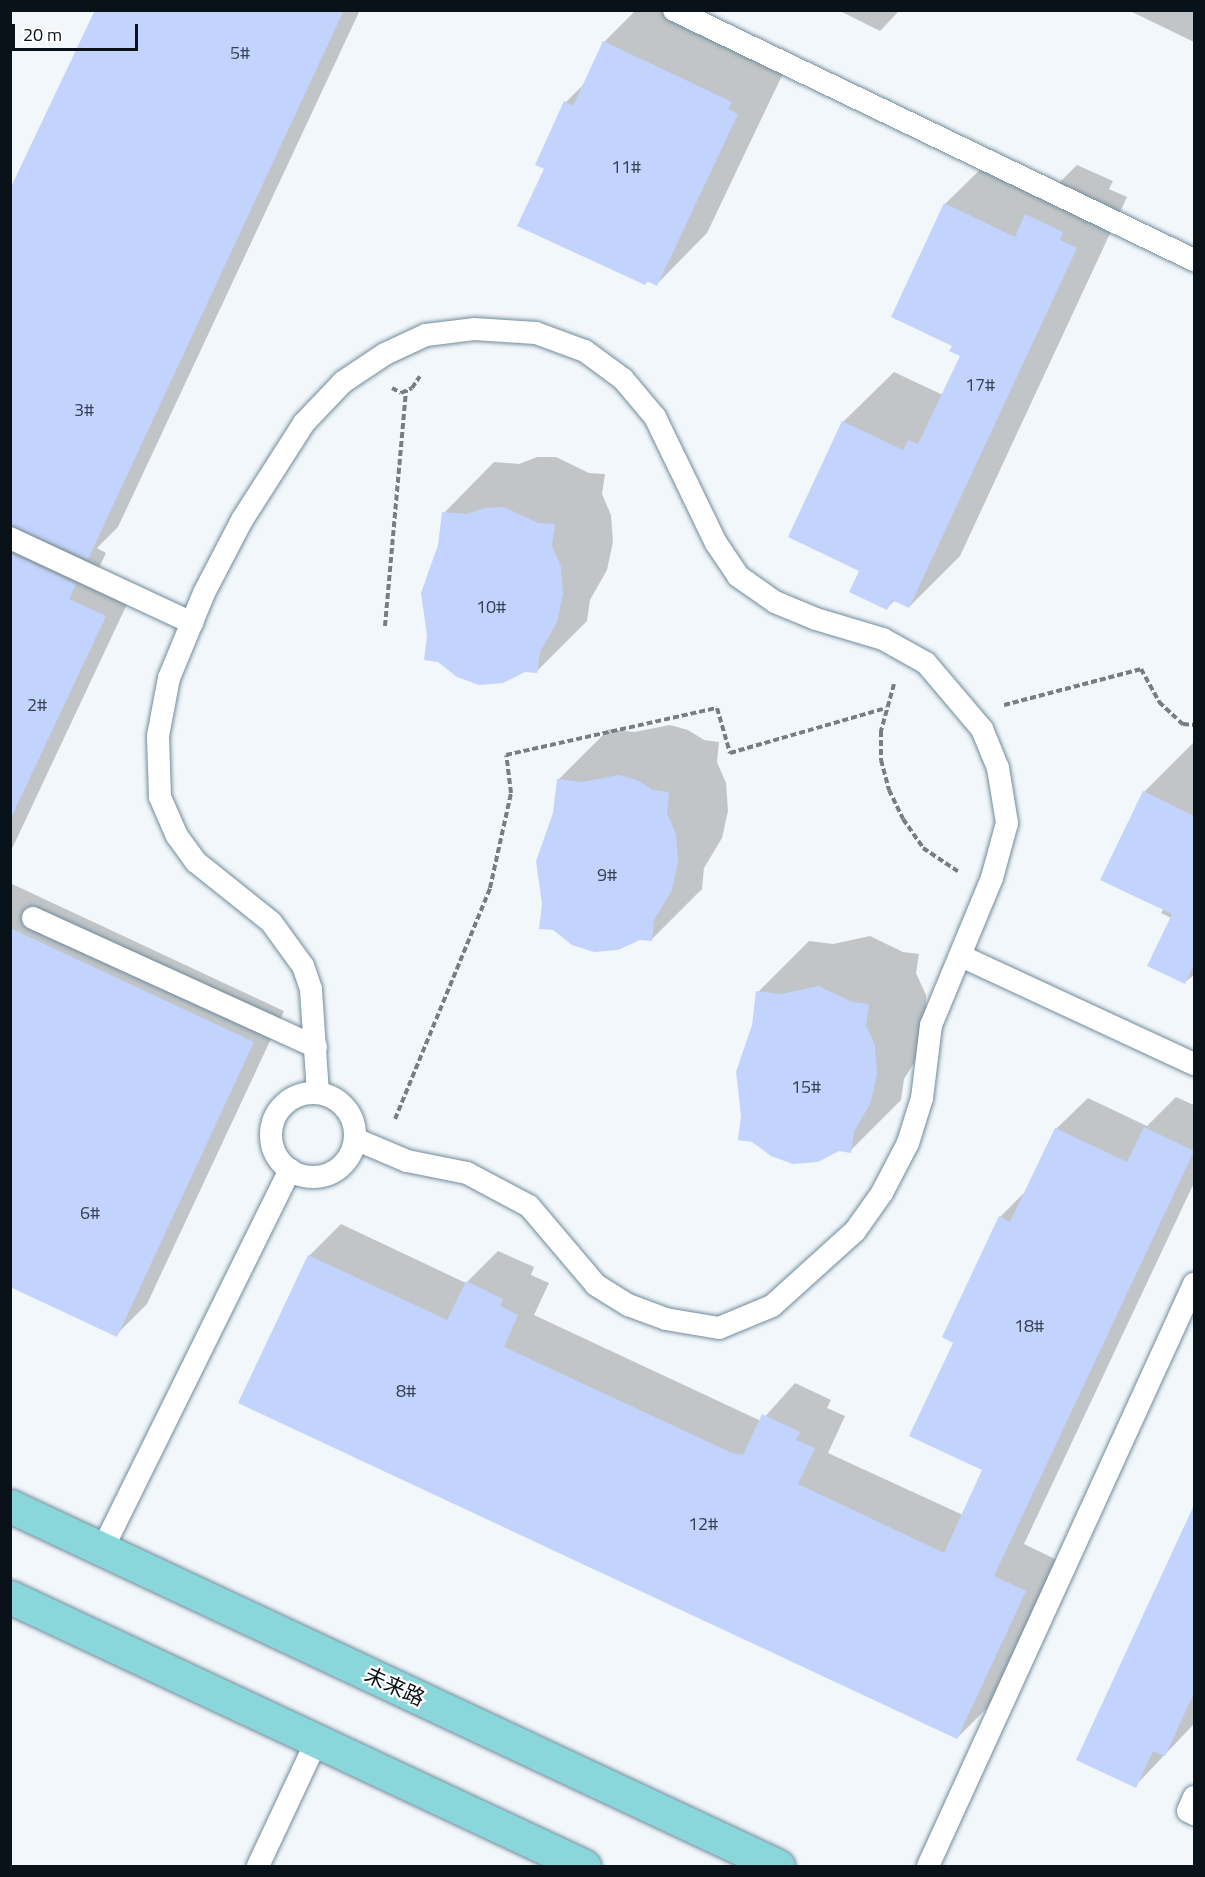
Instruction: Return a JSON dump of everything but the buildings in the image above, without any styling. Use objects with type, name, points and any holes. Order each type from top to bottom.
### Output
[{"type":"main road","name":"未来路","points":[[10,1506],[104,1548],[778,1866]]},
{"type":"main road","points":[[10,1597],[584,1866]]},
{"type":"lane","points":[[674,10],[1194,260]]},
{"type":"lane","points":[[318,1093],[311,989],[303,966],[271,922],[196,862],[177,836],[160,797],[158,736],[169,678],[192,622],[242,520],[304,423],[344,382],[385,354],[426,335],[474,329],[536,333],[585,351],[623,379],[655,417],[716,543],[738,576],[775,602],[883,639],[926,663],[971,713],[982,729],[998,768],[1007,824],[988,888],[931,1025],[922,1098],[908,1143],[882,1193],[855,1231],[772,1306],[719,1328],[666,1319],[628,1305],[596,1285],[529,1206],[467,1173],[407,1161],[355,1139]]},
{"type":"lane","points":[[10,538],[192,622]]},
{"type":"lane","points":[[33,918],[316,1047]]},
{"type":"lane","points":[[961,956],[1194,1064]]},
{"type":"lane","points":[[318,1093],[342,1103],[352,1117],[355,1139],[353,1151],[344,1166],[328,1175],[313,1178],[290,1170],[275,1155],[271,1139],[273,1122],[294,1097],[318,1093]]},
{"type":"lane","points":[[104,1548],[290,1170]]},
{"type":"lane","points":[[928,1866],[1194,1284]]},
{"type":"lane","points":[[258,1866],[317,1740]]},
{"type":"lane","points":[[1194,1797],[1188,1811],[1194,1814]]},
{"type":"path","points":[[385,626],[406,390]]},
{"type":"path","points":[[910,654],[889,694],[881,760],[903,819],[923,848],[988,888]]},
{"type":"path","points":[[971,713],[1141,669],[1159,702],[1183,724],[1194,725]]},
{"type":"path","points":[[381,1150],[490,888],[511,793],[506,755],[717,708],[730,753],[886,708]]}]
